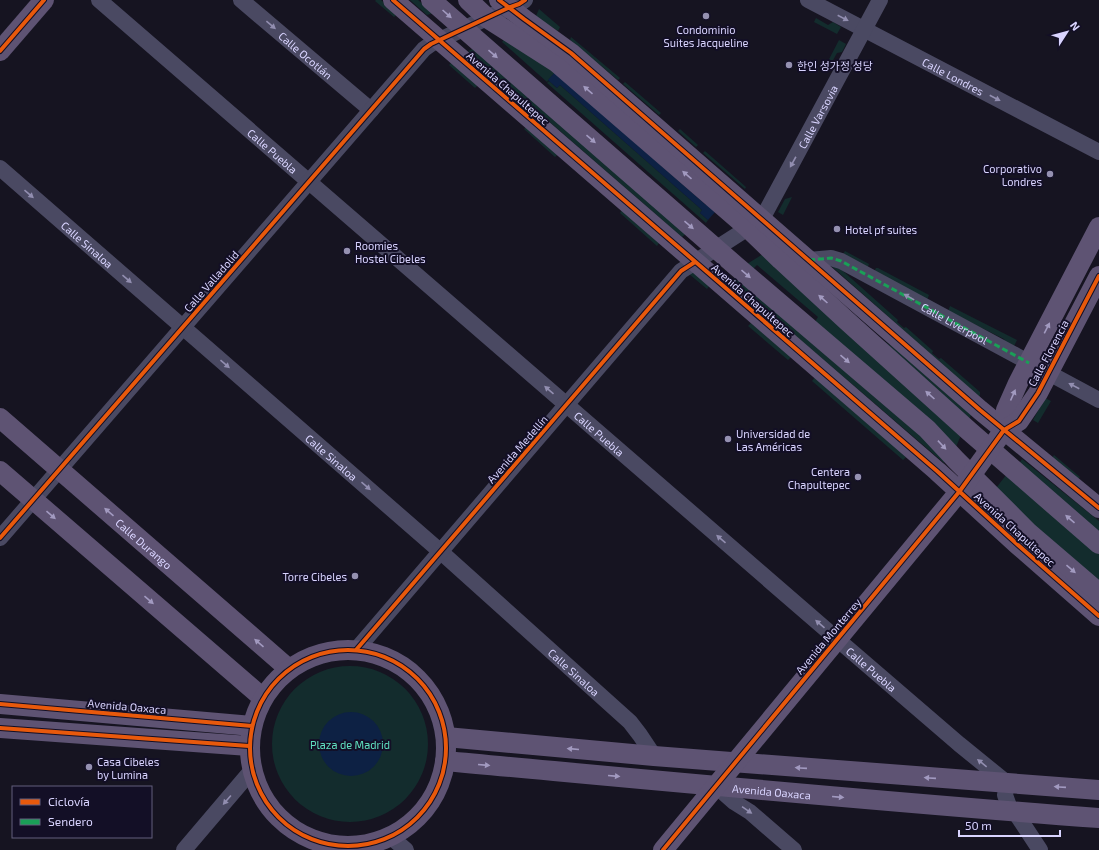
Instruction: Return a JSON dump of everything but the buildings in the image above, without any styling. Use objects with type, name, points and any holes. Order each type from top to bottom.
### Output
[{"type":"main road","points":[[0,51],[44,0]]},
{"type":"main road","name":"Avenida Chapultepec","points":[[393,0],[586,166],[1099,616]]},
{"type":"main road","name":"Avenida Chapultepec","points":[[431,0],[927,430],[1028,532],[1099,593]]},
{"type":"main road","points":[[468,0],[487,18],[556,62],[654,136],[755,224],[809,260],[1004,430],[1099,508]]},
{"type":"main road","points":[[511,3],[572,53],[654,136]]},
{"type":"main road","points":[[755,224],[781,260],[990,449],[1099,544]]},
{"type":"main road","name":"Calle Florencia","points":[[1004,430],[1006,410],[1018,383],[1099,227]]},
{"type":"main road","name":"Calle Florencia","points":[[1004,430],[1019,421],[1038,393],[1099,276]]},
{"type":"main road","points":[[847,321],[906,344]]},
{"type":"main road","name":"Calle Durango","points":[[0,418],[289,669]]},
{"type":"main road","name":"Avenida Monterrey","points":[[663,850],[959,492],[1004,430]]},
{"type":"main road","points":[[0,471],[263,698]]},
{"type":"main road","points":[[336,650],[356,650],[372,653],[391,660],[407,670],[422,684],[433,700],[441,718],[446,737],[445,761],[441,780],[433,798],[422,814],[408,827],[399,844],[375,843],[342,847],[321,843],[302,835],[284,824],[270,808],[259,790],[252,770],[250,746],[252,726],[263,698],[274,682],[289,669],[303,660],[336,650]]},
{"type":"main road","name":"Avenida Oaxaca","points":[[0,704],[252,726]]},
{"type":"main road","points":[[0,728],[250,746]]},
{"type":"main road","points":[[446,737],[654,756],[1099,790]]},
{"type":"main road","name":"Avenida Oaxaca","points":[[445,761],[716,786],[1099,818]]},
{"type":"street","name":"Calle Puebla","points":[[99,0],[837,639],[959,744],[1007,783]]},
{"type":"street","name":"Calle Ocotlán","points":[[241,0],[371,110]]},
{"type":"street","name":"Calle Londres","points":[[808,0],[1099,152]]},
{"type":"street","name":"Calle Varsovia","points":[[755,224],[865,30],[880,0]]},
{"type":"street","name":"Calle Valladolid","points":[[0,538],[424,49],[439,40],[487,18],[511,3]]},
{"type":"street","name":"Calle Sinaloa","points":[[0,168],[441,552],[630,722],[654,756]]},
{"type":"street","name":"Avenida Medellín","points":[[356,650],[682,271],[755,224]]},
{"type":"street","name":"Calle Liverpool","points":[[809,260],[831,258],[841,261],[1099,400]]},
{"type":"street","points":[[184,850],[252,770]]},
{"type":"street","points":[[1007,783],[1006,795],[1009,806],[1015,812],[1040,850]]},
{"type":"street","points":[[716,786],[734,802],[750,812],[794,850]]},
{"type":"green space","points":[[381,0],[397,14],[394,17],[375,1]]},
{"type":"green space","points":[[410,0],[418,0],[433,13],[427,15]]},
{"type":"green space","points":[[539,9],[560,27],[558,31],[536,16]]},
{"type":"green space","points":[[816,18],[828,25],[833,22],[841,27],[837,34],[814,22]]},
{"type":"green space","points":[[571,37],[620,78],[618,80],[570,40]]},
{"type":"green space","points":[[505,38],[556,71],[547,82],[502,42]]},
{"type":"green space","points":[[839,40],[846,44],[842,52],[837,53],[827,71],[824,69]]},
{"type":"green space","points":[[475,48],[687,233],[682,237],[468,51]]},
{"type":"green space","points":[[452,62],[478,85],[475,88],[449,65]]},
{"type":"green space","points":[[549,81],[557,88],[560,85],[702,210],[700,213],[708,220],[706,223],[547,83]]},
{"type":"green space","points":[[625,82],[661,113],[659,115],[623,84]]},
{"type":"green space","points":[[527,126],[558,154],[555,157],[524,129]]},
{"type":"green space","points":[[680,129],[698,145],[696,147],[678,131]]},
{"type":"green space","points":[[705,151],[746,187],[745,189],[703,153]]},
{"type":"green space","points":[[792,197],[783,215],[778,212],[785,199]]},
{"type":"green space","points":[[622,210],[659,243],[657,246],[620,213]]},
{"type":"green space","points":[[845,251],[869,264],[867,269],[842,256]]},
{"type":"green space","points":[[763,254],[961,435],[956,447],[815,322],[818,317],[757,265],[753,269],[747,264]]},
{"type":"green space","points":[[834,263],[898,320],[897,322],[904,328],[906,327],[933,351],[932,353],[939,359],[941,358],[980,392],[979,397],[829,264]]},
{"type":"green space","points":[[876,268],[929,295],[927,300],[874,272]]},
{"type":"green space","points":[[693,271],[710,285],[707,289],[689,274]]},
{"type":"green space","points":[[737,275],[918,431],[946,459],[944,463],[732,281]]},
{"type":"green space","points":[[950,306],[1017,340],[1013,348],[1006,344],[1004,339],[948,311]]},
{"type":"green space","points":[[751,323],[791,357],[788,360],[748,326]]},
{"type":"green space","points":[[882,340],[899,351],[971,415],[969,419]]},
{"type":"green space","points":[[815,377],[906,457],[903,460],[812,381]]},
{"type":"green space","points":[[1045,398],[1051,401],[1038,423],[1033,420]]},
{"type":"green space","points":[[1054,455],[1080,477],[1078,479],[1052,458]]},
{"type":"green space","points":[[1022,459],[1099,521],[1099,533],[1019,464]]},
{"type":"green space","points":[[1007,474],[1099,551],[1099,582],[1039,531],[996,488]]},
{"type":"green space","name":"Plaza de Madrid","points":[[342,666],[358,666],[380,671],[406,688],[423,714],[427,729],[427,759],[423,774],[406,800],[380,817],[358,822],[342,822],[320,817],[300,805],[289,794],[277,774],[272,752],[272,736],[277,714],[289,694],[300,683],[320,671]]},
{"type":"water","points":[[556,71],[562,79],[706,205],[708,203],[716,211],[708,220],[700,213],[702,210],[560,85],[557,88],[548,80]]},
{"type":"water","points":[[345,712],[357,712],[374,721],[381,732],[383,744],[381,756],[374,767],[357,776],[345,776],[333,771],[324,762],[319,750],[319,738],[324,726],[333,717]]},
{"type":"marked path","points":[[809,260],[831,258],[841,261],[1029,363]]},
{"type":"cycle path","points":[[0,51],[44,0]]},
{"type":"cycle path","points":[[393,0],[937,471],[1099,616]]},
{"type":"cycle path","points":[[499,0],[571,53],[980,410],[1099,508]]},
{"type":"cycle path","points":[[0,538],[424,49],[431,44],[525,0]]},
{"type":"cycle path","points":[[356,650],[681,271],[695,262]]},
{"type":"cycle path","points":[[663,850],[959,492],[1004,430],[1019,421],[1038,393],[1099,276]]},
{"type":"cycle path","points":[[338,650],[358,650],[377,654],[394,661],[403,666],[424,686],[430,693],[439,710],[446,738],[446,748],[446,758],[439,786],[430,803],[410,824],[394,835],[377,842],[358,846],[338,846],[310,839],[293,830],[266,803],[254,777],[250,758],[250,738],[257,710],[266,693],[293,666],[319,654],[338,650]]},
{"type":"cycle path","points":[[0,704],[252,726]]},
{"type":"cycle path","points":[[0,728],[249,746]]},
{"type":"place","name":"Condominio Suites Jacqueline","points":[[706,16]]},
{"type":"place","name":"한인 성가정 성당","points":[[789,65]]},
{"type":"place","name":"Corporativo Londres","points":[[1050,174]]},
{"type":"place","name":"Hotel pf suites","points":[[837,229]]},
{"type":"place","name":"Roomies Hostel Cibeles","points":[[347,251]]},
{"type":"place","name":"Universidad de Las Américas","points":[[728,439]]},
{"type":"place","name":"Centera Chapultepec","points":[[858,477]]},
{"type":"place","name":"Torre Cibeles","points":[[355,576]]},
{"type":"place","name":"Casa Cibeles by Lumina","points":[[89,767]]}]
